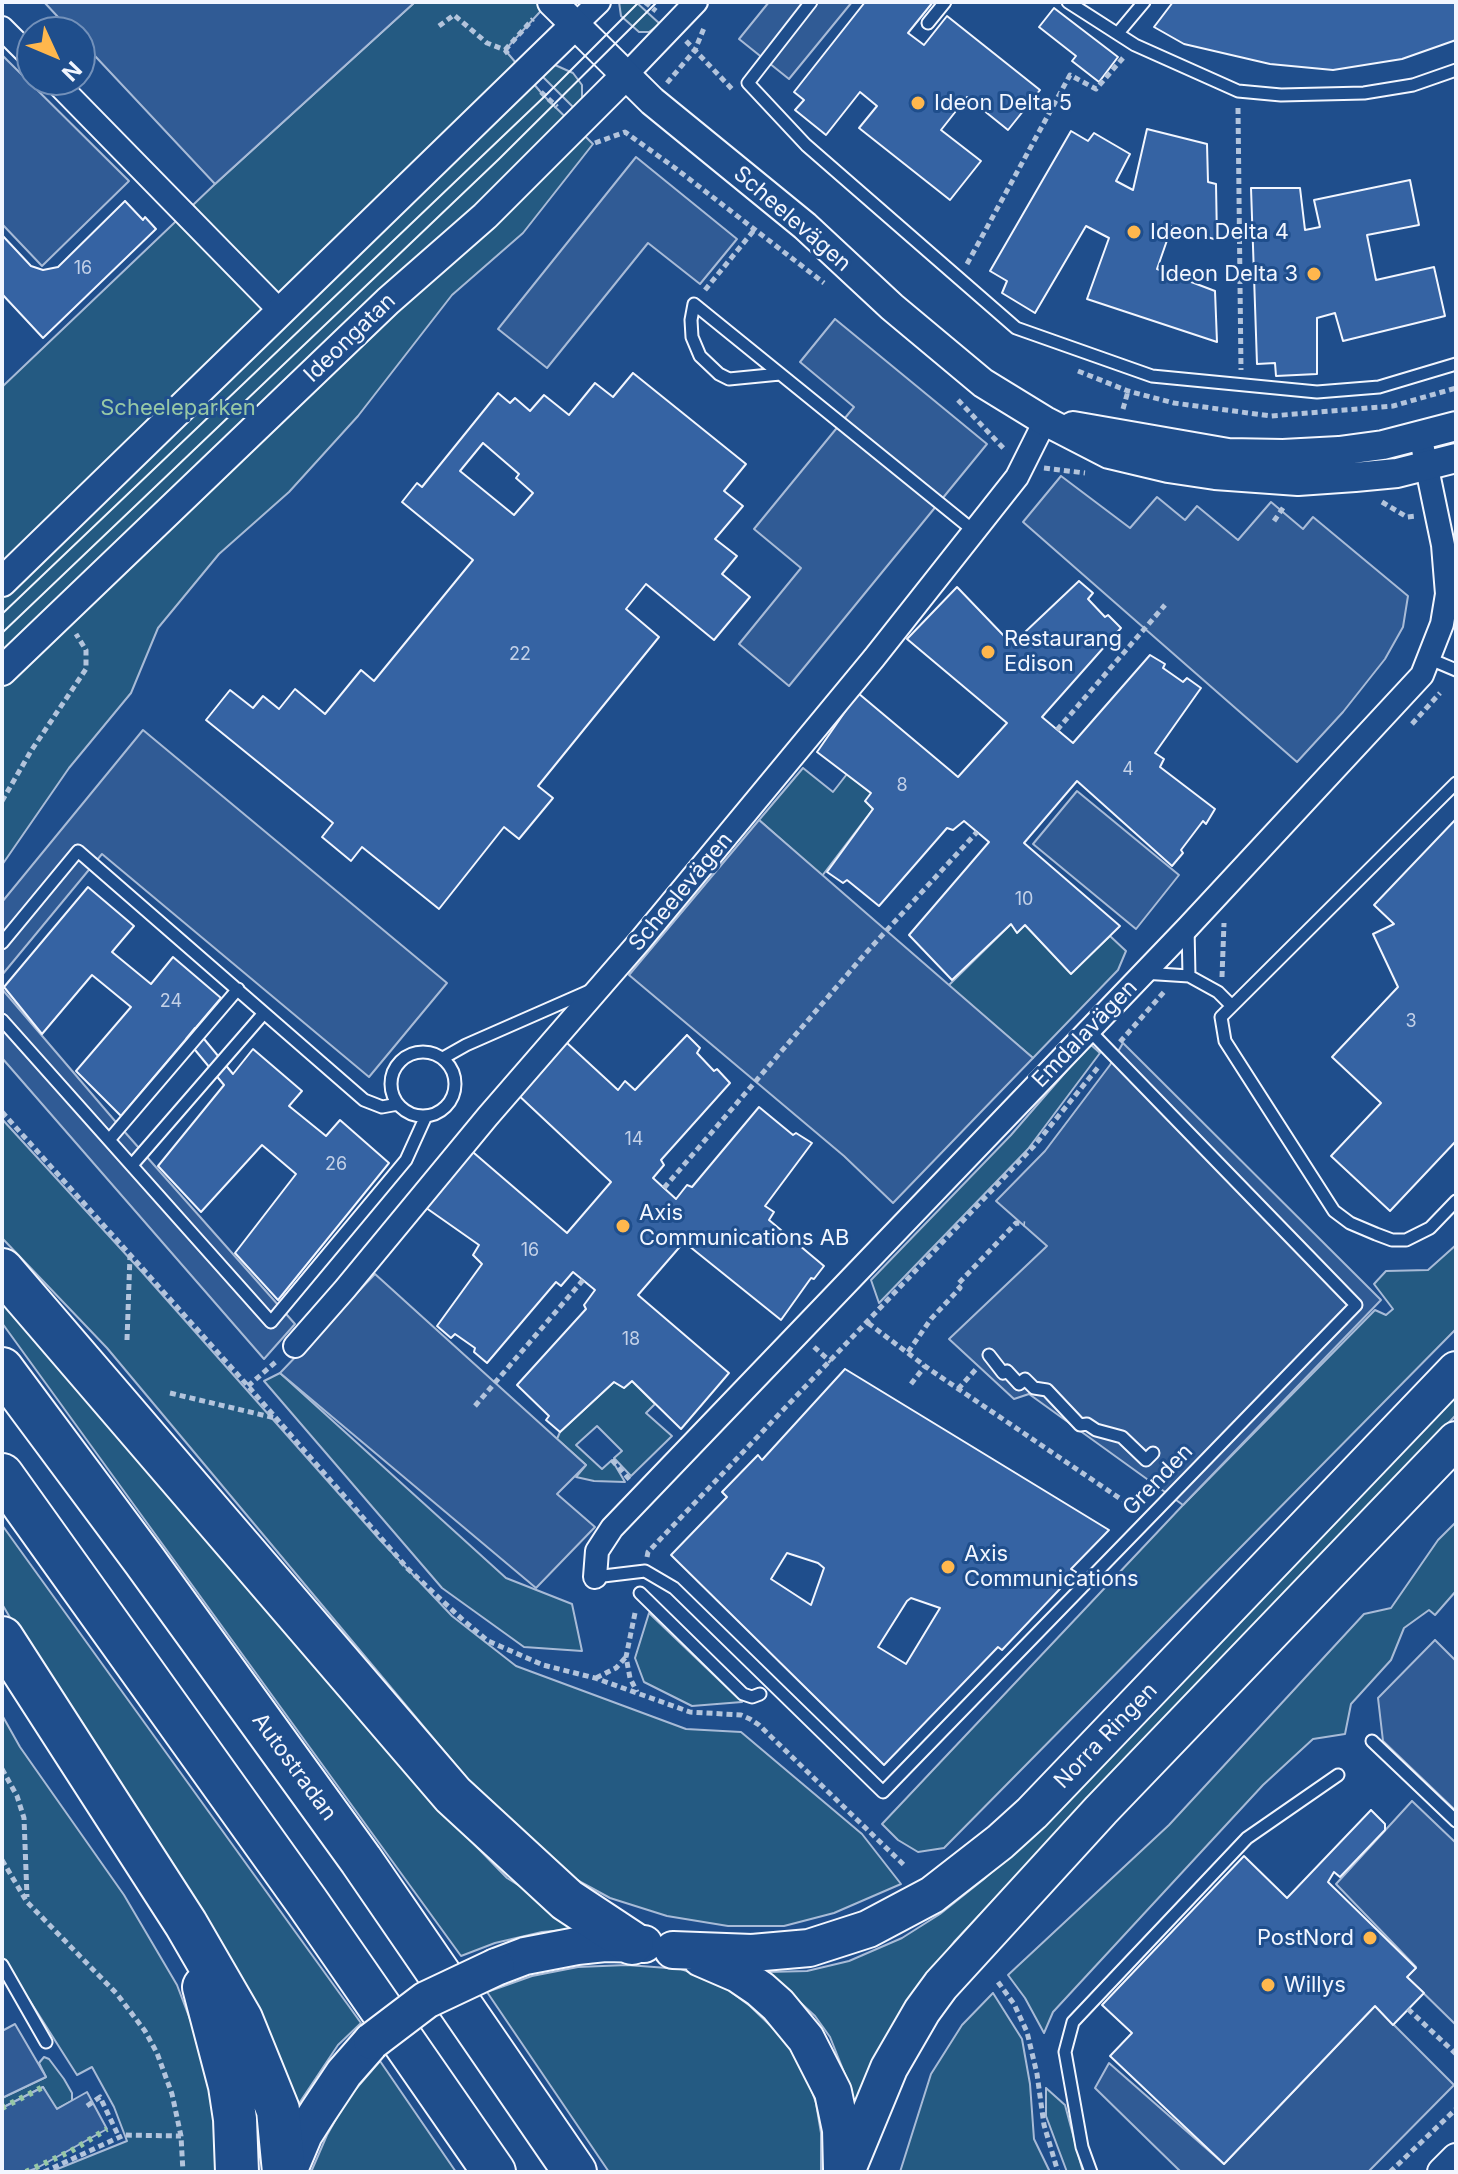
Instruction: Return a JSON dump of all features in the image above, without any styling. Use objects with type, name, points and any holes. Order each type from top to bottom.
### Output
[{"type":"highway","points":[[2,1270],[453,1795],[567,1900],[632,1943]]},
{"type":"highway","name":"Autostradan","points":[[2,1369],[361,1860],[575,2172]]},
{"type":"highway","points":[[2,1475],[307,1902],[494,2172]]},
{"type":"highway","points":[[2,1638],[186,1924],[241,2019],[278,2110],[286,2172]]},
{"type":"highway","points":[[186,1924],[230,2086],[237,2172]]},
{"type":"main road","name":"Norra Ringen","points":[[673,1950],[752,1953],[809,1948],[840,1940],[892,1919],[943,1887],[1032,1813],[1456,1370]]},
{"type":"main road","points":[[844,2172],[889,2068],[941,1985],[1101,1810],[1456,1440]]},
{"type":"main road","points":[[286,2172],[304,2134],[344,2073],[372,2041],[426,2000],[496,1967],[552,1950],[605,1943],[632,1943],[711,1961],[760,1989],[793,2022],[815,2054],[833,2092],[841,2130],[844,2172]]},
{"type":"street","name":"Scheelevägen","points":[[552,2],[652,101],[805,226],[963,368],[1004,397],[1109,454],[1215,475],[1298,481],[1397,473],[1456,458]]},
{"type":"street","points":[[2,582],[599,2]]},
{"type":"street","name":"Ideongatan","points":[[2,671],[388,301],[485,216],[696,2]]},
{"type":"street","points":[[70,96],[281,312]]},
{"type":"street","name":"Scheelevägen","points":[[1045,421],[1228,453],[1283,454],[1339,451],[1419,437],[1456,426]]},
{"type":"street","name":"Scheelevägen","points":[[295,1346],[737,825],[1017,477],[1045,421]]},
{"type":"street","name":"Emdalavägen","points":[[595,1577],[597,1551],[612,1528],[1188,927],[1410,689],[1430,659],[1442,624],[1447,594],[1443,545],[1428,466],[1419,437]]},
{"type":"street","points":[[1442,2172],[1456,2158]]},
{"type":"lane","points":[[811,2],[748,83],[806,145],[1016,328],[1152,376],[1317,392],[1379,387],[1456,364]]},
{"type":"lane","points":[[928,23],[945,2]]},
{"type":"lane","points":[[1068,2],[1135,45],[1238,91],[1281,95],[1364,93],[1413,85],[1456,70]]},
{"type":"lane","points":[[1118,33],[1144,2]]},
{"type":"lane","points":[[780,374],[729,379],[719,374],[700,356],[692,337],[694,304],[974,531]]},
{"type":"lane","points":[[1430,659],[1455,670]]},
{"type":"lane","points":[[1456,783],[1221,1017],[1225,1041],[1334,1211],[1350,1223],[1376,1234],[1392,1240],[1406,1240],[1430,1228],[1456,1201]]},
{"type":"lane","points":[[2,943],[78,851],[364,1100],[382,1107],[398,1104]]},
{"type":"lane","points":[[1188,927],[1189,976]]},
{"type":"lane","points":[[1143,973],[1189,976],[1218,992],[1232,1006]]},
{"type":"lane","points":[[443,1058],[600,986]]},
{"type":"lane","points":[[109,1140],[238,989]]},
{"type":"lane","points":[[132,1165],[264,1013]]},
{"type":"lane","points":[[2,1020],[271,1322],[406,1160],[426,1116]]},
{"type":"lane","name":"Grenden","points":[[645,1571],[674,1588],[883,1792],[1356,1305],[1089,1030]]},
{"type":"lane","points":[[424,1051],[443,1058],[455,1077],[452,1098],[437,1113],[426,1116],[415,1115],[398,1104],[391,1084],[397,1065],[414,1053],[424,1051]]},
{"type":"lane","points":[[989,1355],[1003,1373],[1007,1371],[1019,1384],[1025,1379],[1034,1388],[1047,1390],[1080,1425],[1087,1424],[1096,1430],[1122,1437],[1146,1460],[1153,1453]]},
{"type":"lane","points":[[595,1577],[645,1571]]},
{"type":"lane","points":[[640,1593],[743,1694],[752,1697],[760,1694]]},
{"type":"lane","points":[[1372,1741],[1456,1821]]},
{"type":"lane","points":[[1091,2172],[1082,2147],[1065,2052],[1073,2022],[1247,1838],[1338,1775]]},
{"type":"lane","points":[[2,1965],[46,2042]]},
{"type":"path","points":[[645,2],[673,26],[739,96]]},
{"type":"path","points":[[625,132],[695,50],[704,26]]},
{"type":"path","points":[[960,277],[1070,75],[1096,89],[1135,45]]},
{"type":"path","points":[[1238,91],[1241,385],[1245,413]]},
{"type":"path","points":[[694,304],[755,229]]},
{"type":"path","points":[[1076,370],[1128,391],[1174,403],[1271,416],[1393,406],[1456,388]]},
{"type":"path","points":[[1057,730],[1165,605]]},
{"type":"path","points":[[2,801],[86,669],[86,650],[70,627]]},
{"type":"path","points":[[1411,725],[1440,694],[1455,670]]},
{"type":"path","points":[[664,1188],[864,955],[977,832]]},
{"type":"path","points":[[1137,1021],[1166,990],[1189,976],[1215,982],[1222,976],[1224,920]]},
{"type":"path","points":[[645,1571],[648,1552],[1034,1146],[1107,1057]]},
{"type":"path","points":[[2,1112],[408,1569],[440,1601],[488,1641],[543,1665],[595,1678],[690,1712],[741,1715],[759,1725],[906,1867]]},
{"type":"path","points":[[908,1352],[934,1315],[960,1288],[957,1285],[1016,1223],[1025,1224]]},
{"type":"path","points":[[127,1340],[130,1255]]},
{"type":"path","points":[[475,1406],[583,1280]]},
{"type":"path","points":[[868,1323],[958,1389],[1128,1504]]},
{"type":"path","points":[[248,1386],[295,1346]]},
{"type":"path","points":[[911,1384],[925,1366]]},
{"type":"path","points":[[958,1389],[975,1370]]},
{"type":"path","points":[[170,1393],[276,1418]]},
{"type":"path","points":[[637,1692],[630,1678],[626,1657],[640,1593]]},
{"type":"path","points":[[595,1678],[616,1668],[626,1657]]},
{"type":"path","points":[[2,1769],[17,1796],[24,1818],[27,1902]]},
{"type":"path","points":[[2,1860],[27,1902],[117,1994],[145,2031],[172,2094],[181,2136],[183,2172]]},
{"type":"path","points":[[998,1982],[1014,2004],[1027,2032],[1044,2125],[1058,2172]]},
{"type":"path","points":[[1408,2009],[1456,2054]]},
{"type":"path","points":[[87,2106],[100,2097],[119,2137]]},
{"type":"path","points":[[1390,2172],[1456,2109]]},
{"type":"path","points":[[44,2172],[124,2135],[181,2136]]},
{"type":"green space","name":"Scheeleparken","points":[[415,2],[549,2],[505,50],[544,96],[593,144],[523,233],[452,295],[358,416],[289,492],[219,554],[158,628],[131,693],[69,768],[2,865],[2,387],[215,184]]},
{"type":"green space","points":[[619,2],[636,2],[660,24],[649,32],[639,32],[621,16]]},
{"type":"green space","points":[[555,65],[573,73],[582,85],[582,101],[575,109],[540,74]]},
{"type":"green space","points":[[803,768],[833,792],[847,774],[871,793],[873,809],[822,876],[759,820]]},
{"type":"green space","points":[[1011,924],[1017,932],[1025,925],[1071,973],[1110,936],[1126,951],[1118,970],[1033,1058],[948,986]]},
{"type":"green space","points":[[1090,1044],[1100,1053],[1028,1149],[879,1303],[871,1280],[1011,1135]]},
{"type":"green space","points":[[2,1119],[452,1616],[516,1666],[686,1729],[741,1732],[862,1834],[901,1884],[834,1913],[784,1926],[728,1926],[667,1916],[610,1898],[566,1874],[475,1788],[107,1348],[2,1238]]},
{"type":"green space","points":[[1456,1245],[1456,1329],[944,1848],[918,1852],[898,1840],[882,1824],[1183,1505],[1375,1310],[1386,1315],[1393,1309],[1374,1284],[1386,1271],[1428,1270]]},
{"type":"green space","points":[[2,1286],[438,1807],[507,1878],[586,1928],[542,1932],[495,1943],[461,1956],[2,1323]]},
{"type":"green space","points":[[280,1373],[506,1578],[572,1604],[582,1651],[524,1647],[442,1588],[264,1381]]},
{"type":"green space","points":[[632,1381],[655,1404],[646,1413],[672,1436],[631,1476],[614,1458],[622,1451],[597,1426],[576,1445],[602,1469],[612,1460],[625,1482],[576,1477],[586,1465],[557,1439],[560,1432],[614,1382],[624,1388]]},
{"type":"green space","points":[[1456,1393],[1456,1415],[954,1942],[921,1985],[855,2113],[848,2082],[830,2037],[815,2016],[767,1972],[807,1971],[849,1961],[902,1938],[940,1914],[984,1879],[1043,1825]]},
{"type":"green space","points":[[1456,1522],[1456,1591],[1435,1615],[1429,1610],[1404,1628],[1391,1660],[1351,1704],[1345,1734],[1313,1739],[1263,1785],[1053,2012],[1044,2033],[1008,1975],[1169,1825],[1364,1614],[1391,1608],[1438,1540]]},
{"type":"green space","points":[[2,1525],[361,2023],[338,2045],[298,2105],[2,1604]]},
{"type":"green space","points":[[649,1613],[742,1702],[692,1706],[644,1682],[635,1658]]},
{"type":"green space","points":[[2,1715],[20,1747],[124,1895],[177,1985],[212,2077],[219,2172],[50,2172],[127,2141],[114,2107],[92,2067],[77,2075],[2,1957]]},
{"type":"green space","points":[[627,1965],[681,1969],[719,1983],[776,2031],[802,2063],[816,2103],[821,2133],[821,2172],[609,2172],[487,1992],[532,1976],[578,1967]]},
{"type":"green space","points":[[993,1993],[1022,2039],[1030,2084],[1034,2139],[1050,2172],[900,2172],[931,2074],[962,2025]]},
{"type":"green space","points":[[44,2057],[64,2079],[72,2093],[72,2101],[54,2108],[43,2087],[2,2108],[2,2098],[46,2077],[39,2063]]},
{"type":"green space","points":[[380,2061],[456,2172],[311,2172],[348,2098]]},
{"type":"green space","points":[[1046,2088],[1065,2105],[1083,2172],[1067,2172],[1046,2116]]},
{"type":"shaded area","points":[[44,2],[415,2],[215,184],[96,57],[96,16],[57,16]]},
{"type":"shaded area","points":[[769,2],[852,2],[789,79],[739,39]]},
{"type":"shaded area","points":[[2,55],[16,69],[16,96],[43,96],[129,181],[42,266],[2,224]]},
{"type":"shaded area","points":[[636,157],[737,239],[700,284],[648,243],[547,368],[498,329]]},
{"type":"shaded area","points":[[835,319],[987,444],[789,686],[739,644],[801,568],[754,529],[854,407],[800,362]]},
{"type":"shaded area","points":[[1061,476],[1130,528],[1157,497],[1185,520],[1197,506],[1238,540],[1271,502],[1303,529],[1313,517],[1408,596],[1403,627],[1385,659],[1343,712],[1297,762],[1023,522]]},
{"type":"shaded area","points":[[143,730],[447,983],[369,1077],[102,854],[2,975],[2,902]]},
{"type":"shaded area","points":[[1077,791],[1179,875],[1136,929],[1033,844]]},
{"type":"shaded area","points":[[759,820],[1033,1058],[893,1203],[844,1156],[629,975]]},
{"type":"shaded area","points":[[2,989],[295,1324],[264,1359],[2,1058]]},
{"type":"shaded area","points":[[1123,1043],[1381,1300],[1183,1505],[1029,1394],[1014,1399],[949,1339],[1047,1246],[996,1201],[1045,1151]]},
{"type":"shaded area","points":[[375,1274],[586,1465],[557,1494],[595,1527],[536,1588],[280,1373]]},
{"type":"shaded area","points":[[1435,1640],[1456,1661],[1456,1811],[1383,1741],[1378,1698]]},
{"type":"shaded area","points":[[1412,1801],[1456,1843],[1456,2025],[1407,1977],[1416,1967],[1336,1884]]},
{"type":"shaded area","points":[[1375,2006],[1454,2085],[1368,2172],[1181,2172],[1095,2088],[1109,2063],[1224,2164]]},
{"type":"shaded area","points":[[15,2024],[46,2077],[2,2098],[2,2031]]},
{"type":"shaded area","points":[[43,2087],[57,2109],[87,2092],[107,2129],[37,2168],[26,2172],[2,2172],[2,2108]]},
{"type":"building","name":"Ideon Delta 5","points":[[865,2],[933,2],[908,33],[924,45],[947,16],[1040,90],[1008,130],[967,97],[941,130],[981,161],[950,200],[859,128],[877,106],[860,92],[826,135],[795,110],[804,100],[794,92]]},
{"type":"building","points":[[1173,2],[1456,2],[1456,40],[1402,59],[1333,70],[1270,64],[1184,44],[1154,27]]},
{"type":"building","points":[[1054,8],[1118,57],[1099,82],[1072,61],[1076,56],[1039,27]]},
{"type":"building","name":"Ideon Delta 4","points":[[1147,129],[1207,144],[1208,182],[1216,184],[1217,240],[1172,226],[1157,269],[1215,291],[1217,342],[1087,299],[1109,238],[1086,226],[1035,313],[1002,293],[1007,281],[990,271],[1071,131],[1088,141],[1094,133],[1130,154],[1116,181],[1133,190]]},
{"type":"building","name":"Ideon Delta 3","points":[[1410,180],[1419,225],[1367,235],[1376,280],[1434,267],[1445,316],[1343,341],[1335,313],[1317,318],[1317,374],[1276,376],[1275,363],[1257,364],[1251,188],[1300,188],[1305,230],[1320,227],[1314,200]]},
{"type":"building","points":[[125,201],[156,229],[43,338],[2,294],[2,235],[31,266],[43,270],[58,267]]},
{"type":"building","points":[[633,373],[746,464],[724,491],[743,506],[715,539],[737,556],[722,574],[750,597],[714,640],[646,584],[626,609],[659,637],[538,786],[553,798],[519,839],[504,827],[439,909],[362,847],[351,861],[322,837],[333,823],[206,720],[230,690],[253,708],[263,696],[279,709],[295,689],[325,714],[361,670],[374,681],[473,560],[402,502],[417,483],[422,487],[498,393],[510,403],[515,398],[530,411],[544,395],[569,415],[595,383],[613,397]],"holes":[[[483,443],[519,474],[516,478],[533,493],[514,515],[460,471]]]},
{"type":"building","points":[[1079,581],[1093,593],[1088,599],[1121,628],[1042,717],[1073,743],[1150,655],[1165,664],[1163,668],[1183,682],[1187,678],[1201,688],[1155,753],[1164,759],[1160,767],[1215,809],[1206,824],[1203,821],[1181,850],[1183,853],[1172,866],[1077,781],[1024,843],[1120,926],[1071,974],[1025,925],[1017,933],[1011,924],[952,980],[909,935],[989,842],[964,821],[953,830],[947,828],[879,906],[847,880],[843,883],[827,872],[873,809],[865,801],[871,793],[817,752],[858,693],[958,777],[1007,723],[907,639],[957,587],[1005,637],[1014,629],[1023,639],[1027,636],[1024,633]]},
{"type":"building","points":[[1456,819],[1456,1141],[1390,1211],[1331,1156],[1381,1103],[1332,1057],[1398,987],[1373,934],[1394,924],[1374,905]]},
{"type":"building","points":[[88,887],[134,926],[112,952],[151,984],[173,957],[221,998],[121,1116],[76,1071],[131,1007],[92,975],[42,1034],[4,987]]},
{"type":"building","points":[[195,1028],[233,1074],[253,1049],[302,1091],[289,1106],[326,1136],[340,1120],[389,1163],[278,1300],[235,1253],[296,1174],[262,1145],[201,1212],[158,1166],[224,1085],[186,1039]]},
{"type":"building","points":[[687,1035],[700,1048],[697,1053],[730,1083],[661,1160],[664,1165],[653,1178],[676,1199],[687,1185],[692,1187],[759,1107],[793,1135],[796,1133],[812,1143],[765,1206],[774,1212],[769,1220],[824,1266],[814,1279],[811,1278],[781,1320],[684,1242],[638,1295],[729,1373],[681,1429],[632,1381],[624,1388],[614,1382],[560,1432],[546,1420],[549,1416],[517,1385],[586,1309],[584,1305],[595,1290],[573,1272],[561,1286],[556,1282],[487,1363],[474,1352],[475,1348],[455,1334],[451,1338],[437,1326],[482,1264],[473,1255],[479,1245],[422,1205],[467,1147],[567,1233],[611,1182],[515,1092],[566,1042],[618,1090],[625,1081],[635,1090]]},
{"type":"building","name":"Axis Communications","points":[[845,1369],[1109,1530],[1071,1569],[1076,1572],[1002,1650],[998,1647],[884,1765],[671,1555],[727,1497],[722,1492],[758,1455],[762,1460]],"holes":[[[787,1553],[824,1568],[811,1605],[771,1579]],[[911,1598],[940,1608],[906,1664],[878,1647]]]},
{"type":"building","name":"Willys","points":[[1371,1810],[1385,1824],[1385,1830],[1340,1877],[1334,1872],[1328,1882],[1416,1968],[1407,1977],[1424,1993],[1393,2025],[1375,2006],[1224,2164],[1110,2056],[1132,2033],[1102,2005],[1244,1856],[1287,1898]]},
{"type":"tram line","points":[[2,614],[545,96],[639,2]]},
{"type":"tram line","points":[[2,633],[499,159],[657,2]]},
{"type":"hedge","points":[[2,2108],[43,2087]]},
{"type":"hedge","points":[[26,2172],[71,2151],[107,2129]]},
{"type":"place","name":"Ideon Delta 5","points":[[918,103]]},
{"type":"place","name":"Ideon Delta 4","points":[[1134,232]]},
{"type":"place","name":"Ideon Delta 3","points":[[1314,274]]},
{"type":"place","name":"Restaurang Edison","points":[[988,652]]},
{"type":"place","name":"Axis Communications AB","points":[[623,1226]]},
{"type":"place","name":"Axis Communications","points":[[948,1567]]},
{"type":"place","name":"PostNord","points":[[1370,1938]]},
{"type":"place","name":"Willys","points":[[1268,1985]]}]
